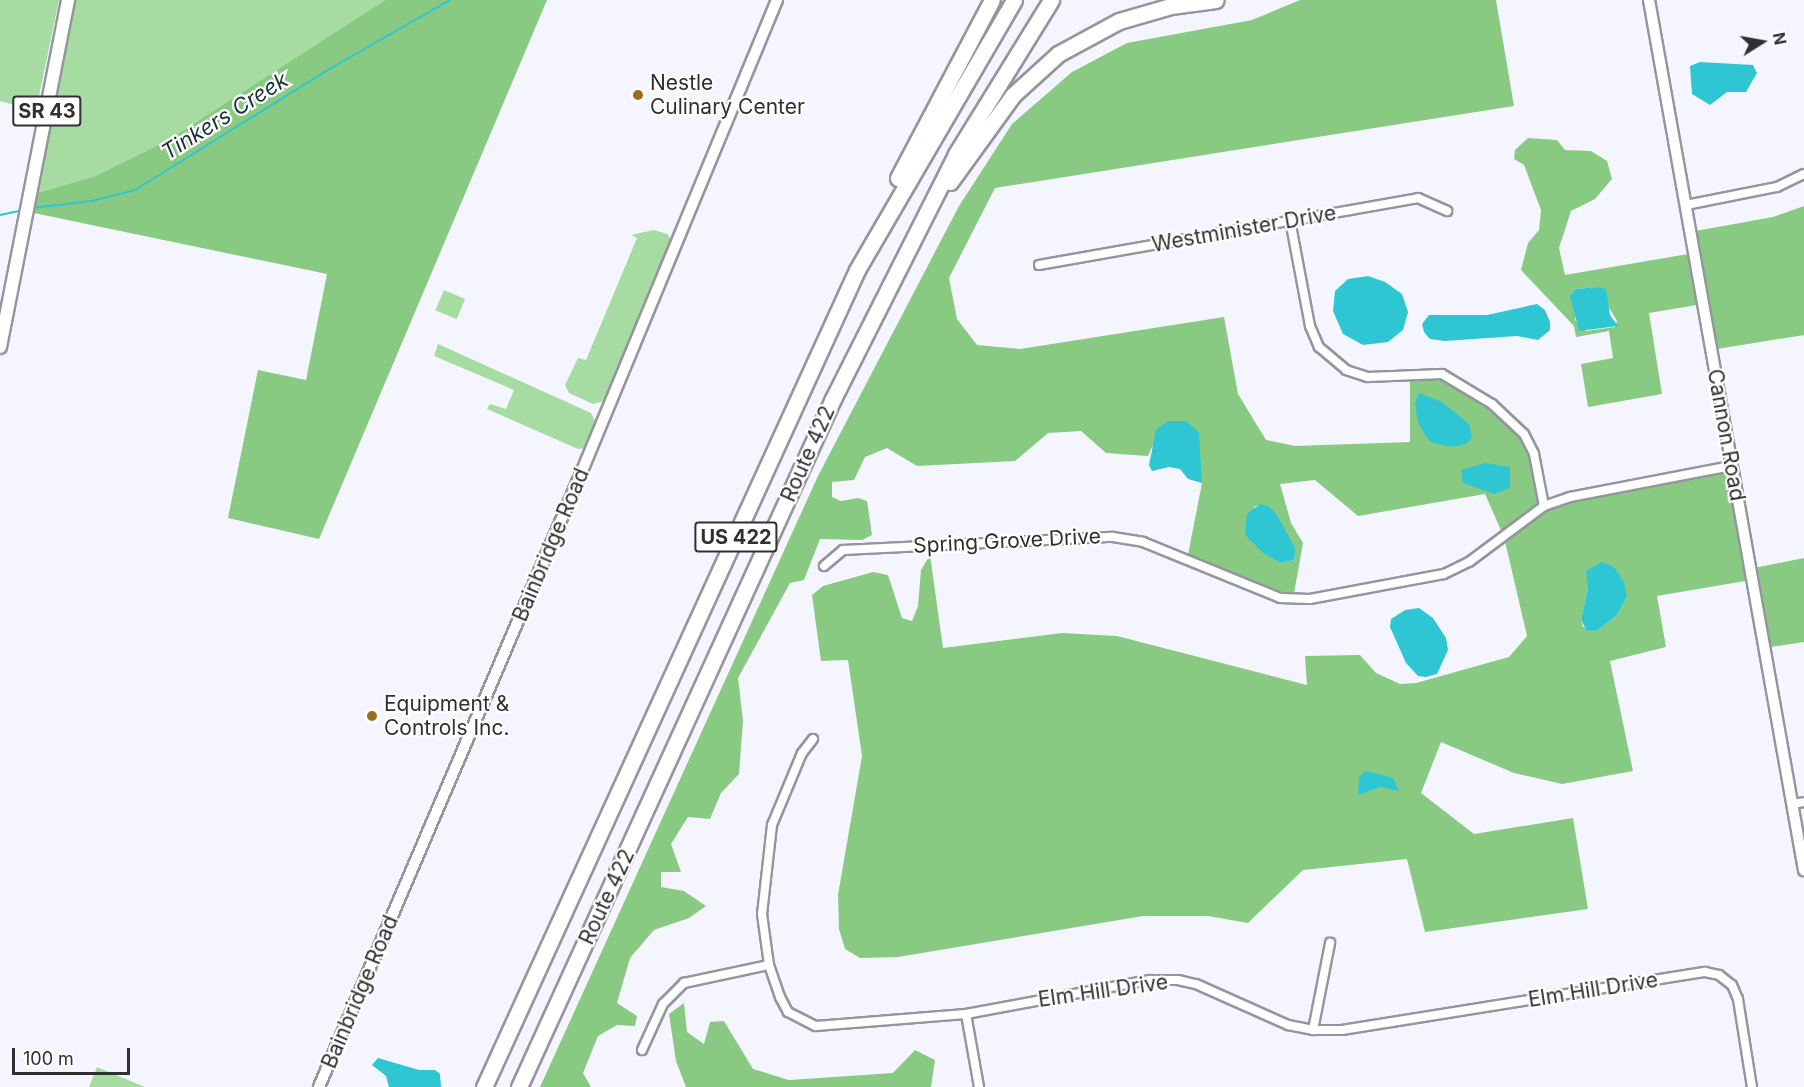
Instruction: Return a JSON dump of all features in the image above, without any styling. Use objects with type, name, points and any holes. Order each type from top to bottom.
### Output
[{"type":"highway","points":[[857,270],[895,184],[992,0]]},
{"type":"highway","name":"Route 422","points":[[484,1087],[857,270],[1014,0]]},
{"type":"highway","name":"Route 422","points":[[519,1087],[864,336],[956,154],[1051,0]]},
{"type":"highway","points":[[864,336],[952,179],[998,114],[1030,78],[1058,54],[1119,21],[1171,6],[1216,0]]},
{"type":"main road","name":"SR 43","points":[[0,339],[33,194],[70,0]]},
{"type":"street","name":"Bainbridge Road","points":[[319,1087],[580,476],[777,0]]},
{"type":"street","name":"Cannon Road","points":[[1649,0],[1804,870]]},
{"type":"street","points":[[1686,205],[1769,189],[1804,174]]},
{"type":"street","name":"Westminister Drive","points":[[1039,265],[1418,198],[1447,211]]},
{"type":"street","points":[[1290,220],[1310,326],[1319,347],[1346,370],[1368,377],[1442,374],[1492,404],[1524,434],[1534,454],[1544,506]]},
{"type":"street","name":"Spring Grove Drive","points":[[824,566],[843,550],[1113,537],[1143,542],[1280,598],[1310,599],[1444,574],[1468,562],[1544,506],[1570,496],[1731,466]]},
{"type":"street","name":"Elm Hill Drive","points":[[813,739],[802,753],[772,825],[762,914],[769,964],[788,1012],[816,1026],[966,1014],[1150,980],[1178,980],[1196,984],[1288,1025],[1314,1030],[1342,1030],[1705,972],[1719,975],[1732,985],[1738,999],[1752,1087]]},
{"type":"street","points":[[1792,804],[1804,802]]},
{"type":"street","points":[[1314,1030],[1330,943]]},
{"type":"street","points":[[642,1050],[663,1004],[684,983],[769,964]]},
{"type":"street","points":[[966,1014],[979,1087]]},
{"type":"green space","points":[[0,0],[59,0],[37,106],[32,110],[0,101]]},
{"type":"green space","points":[[73,0],[385,0],[168,140],[95,176],[33,194]]},
{"type":"green space","points":[[385,0],[547,0],[319,539],[228,518],[258,370],[306,380],[327,274],[29,212],[33,194],[95,176],[168,140]]},
{"type":"green space","points":[[1300,0],[1496,0],[1514,106],[995,188],[949,278],[957,319],[977,345],[1020,349],[1224,317],[1238,394],[1266,440],[1295,446],[1410,442],[1410,375],[1442,374],[1492,404],[1524,434],[1534,454],[1544,506],[1728,469],[1749,569],[1804,558],[1804,642],[1764,648],[1751,580],[1657,596],[1666,647],[1610,661],[1633,771],[1562,784],[1514,773],[1441,742],[1421,793],[1474,834],[1573,818],[1588,909],[1425,932],[1407,859],[1303,870],[1248,923],[1208,916],[1143,916],[898,957],[860,958],[845,949],[839,929],[838,895],[862,756],[848,660],[821,661],[812,595],[823,586],[873,572],[888,575],[902,618],[912,621],[918,606],[921,570],[930,555],[943,648],[1062,633],[1117,636],[1307,685],[1305,656],[1360,655],[1376,673],[1400,684],[1416,683],[1509,657],[1527,636],[1504,537],[1485,494],[1358,516],[1315,480],[1280,484],[1291,523],[1303,543],[1293,599],[1187,560],[1202,483],[1154,443],[1148,456],[1106,453],[1081,431],[1048,433],[1015,461],[917,466],[887,448],[865,457],[854,480],[832,482],[832,497],[841,501],[858,498],[867,501],[872,535],[862,540],[820,539],[804,580],[790,583],[738,678],[743,721],[739,774],[721,793],[710,819],[688,817],[671,844],[681,872],[661,872],[661,887],[684,891],[706,906],[689,918],[654,930],[630,958],[617,1003],[637,1016],[635,1026],[617,1025],[598,1036],[583,1073],[591,1087],[540,1087],[818,476],[959,206],[1012,124],[1072,72],[1127,43],[1252,20]],"holes":[[[1269,506],[1296,550],[1294,560],[1281,563],[1254,507]],[[1588,588],[1627,597],[1617,615],[1598,630],[1583,627],[1581,620]]]},
{"type":"green space","points":[[1528,138],[1557,140],[1565,150],[1591,151],[1607,161],[1612,179],[1595,199],[1571,211],[1559,248],[1565,275],[1694,253],[1690,232],[1773,217],[1804,206],[1804,335],[1711,350],[1703,304],[1649,313],[1662,394],[1588,407],[1581,364],[1613,358],[1609,331],[1576,337],[1574,326],[1521,270],[1528,243],[1539,230],[1541,210],[1524,165],[1514,159],[1515,150]],"holes":[[[1597,287],[1617,321],[1615,327],[1586,331],[1575,320],[1576,289]]]},
{"type":"green space","points":[[654,230],[667,234],[676,245],[612,399],[593,404],[569,393],[565,385],[578,358],[586,360],[637,238],[631,235]]},
{"type":"green space","points":[[444,290],[465,299],[457,319],[435,310]]},
{"type":"green space","points":[[438,344],[591,413],[596,423],[585,448],[578,449],[487,409],[490,404],[506,409],[514,390],[434,356]]},
{"type":"green space","points":[[684,1003],[687,1032],[704,1044],[710,1022],[724,1021],[753,1069],[789,1080],[893,1073],[915,1050],[935,1060],[931,1087],[686,1087],[676,1061],[669,1014]]},
{"type":"green space","points":[[97,1067],[145,1087],[89,1087]]},
{"type":"water","points":[[1700,62],[1753,65],[1757,73],[1746,92],[1727,92],[1710,105],[1692,94],[1690,66]]},
{"type":"water","points":[[1368,276],[1385,282],[1402,294],[1408,312],[1403,330],[1388,342],[1363,345],[1343,334],[1333,311],[1335,291],[1348,279]]},
{"type":"water","points":[[1597,287],[1606,289],[1610,315],[1618,326],[1579,331],[1570,296],[1576,289]]},
{"type":"water","points":[[1537,304],[1545,310],[1550,322],[1550,330],[1538,340],[1517,336],[1445,341],[1430,339],[1424,332],[1422,324],[1429,315],[1487,315]]},
{"type":"water","points":[[1419,393],[1442,402],[1469,424],[1472,437],[1467,444],[1451,447],[1430,442],[1418,423],[1415,402]]},
{"type":"water","points":[[1168,421],[1186,421],[1199,433],[1202,483],[1188,479],[1180,469],[1169,467],[1152,471],[1149,465],[1156,430]]},
{"type":"water","points":[[1485,463],[1510,467],[1510,488],[1494,494],[1463,483],[1461,470]]},
{"type":"water","points":[[1260,504],[1269,506],[1277,515],[1296,550],[1294,560],[1281,563],[1263,553],[1245,535],[1247,514]]},
{"type":"water","points":[[1602,562],[1614,567],[1624,582],[1627,597],[1617,615],[1598,630],[1587,631],[1581,620],[1588,588],[1586,571]]},
{"type":"water","points":[[1419,608],[1433,618],[1446,638],[1448,650],[1437,674],[1426,677],[1418,676],[1406,663],[1390,627],[1391,619],[1405,610]]},
{"type":"water","points":[[1366,771],[1393,778],[1399,791],[1380,787],[1358,795],[1359,777]]},
{"type":"water","points":[[378,1058],[419,1070],[435,1070],[440,1074],[441,1087],[389,1087],[386,1076],[372,1065]]},
{"type":"waterway","name":"Tinkers Creek","points":[[32,208],[92,201],[135,190],[326,71],[450,0]]},
{"type":"waterway","name":"Tinkers Creek","points":[[0,215],[24,210]]},
{"type":"place","name":"Nestle Culinary Center","points":[[638,95]]},
{"type":"place","name":"Equipment & Controls Inc.","points":[[372,716]]}]
